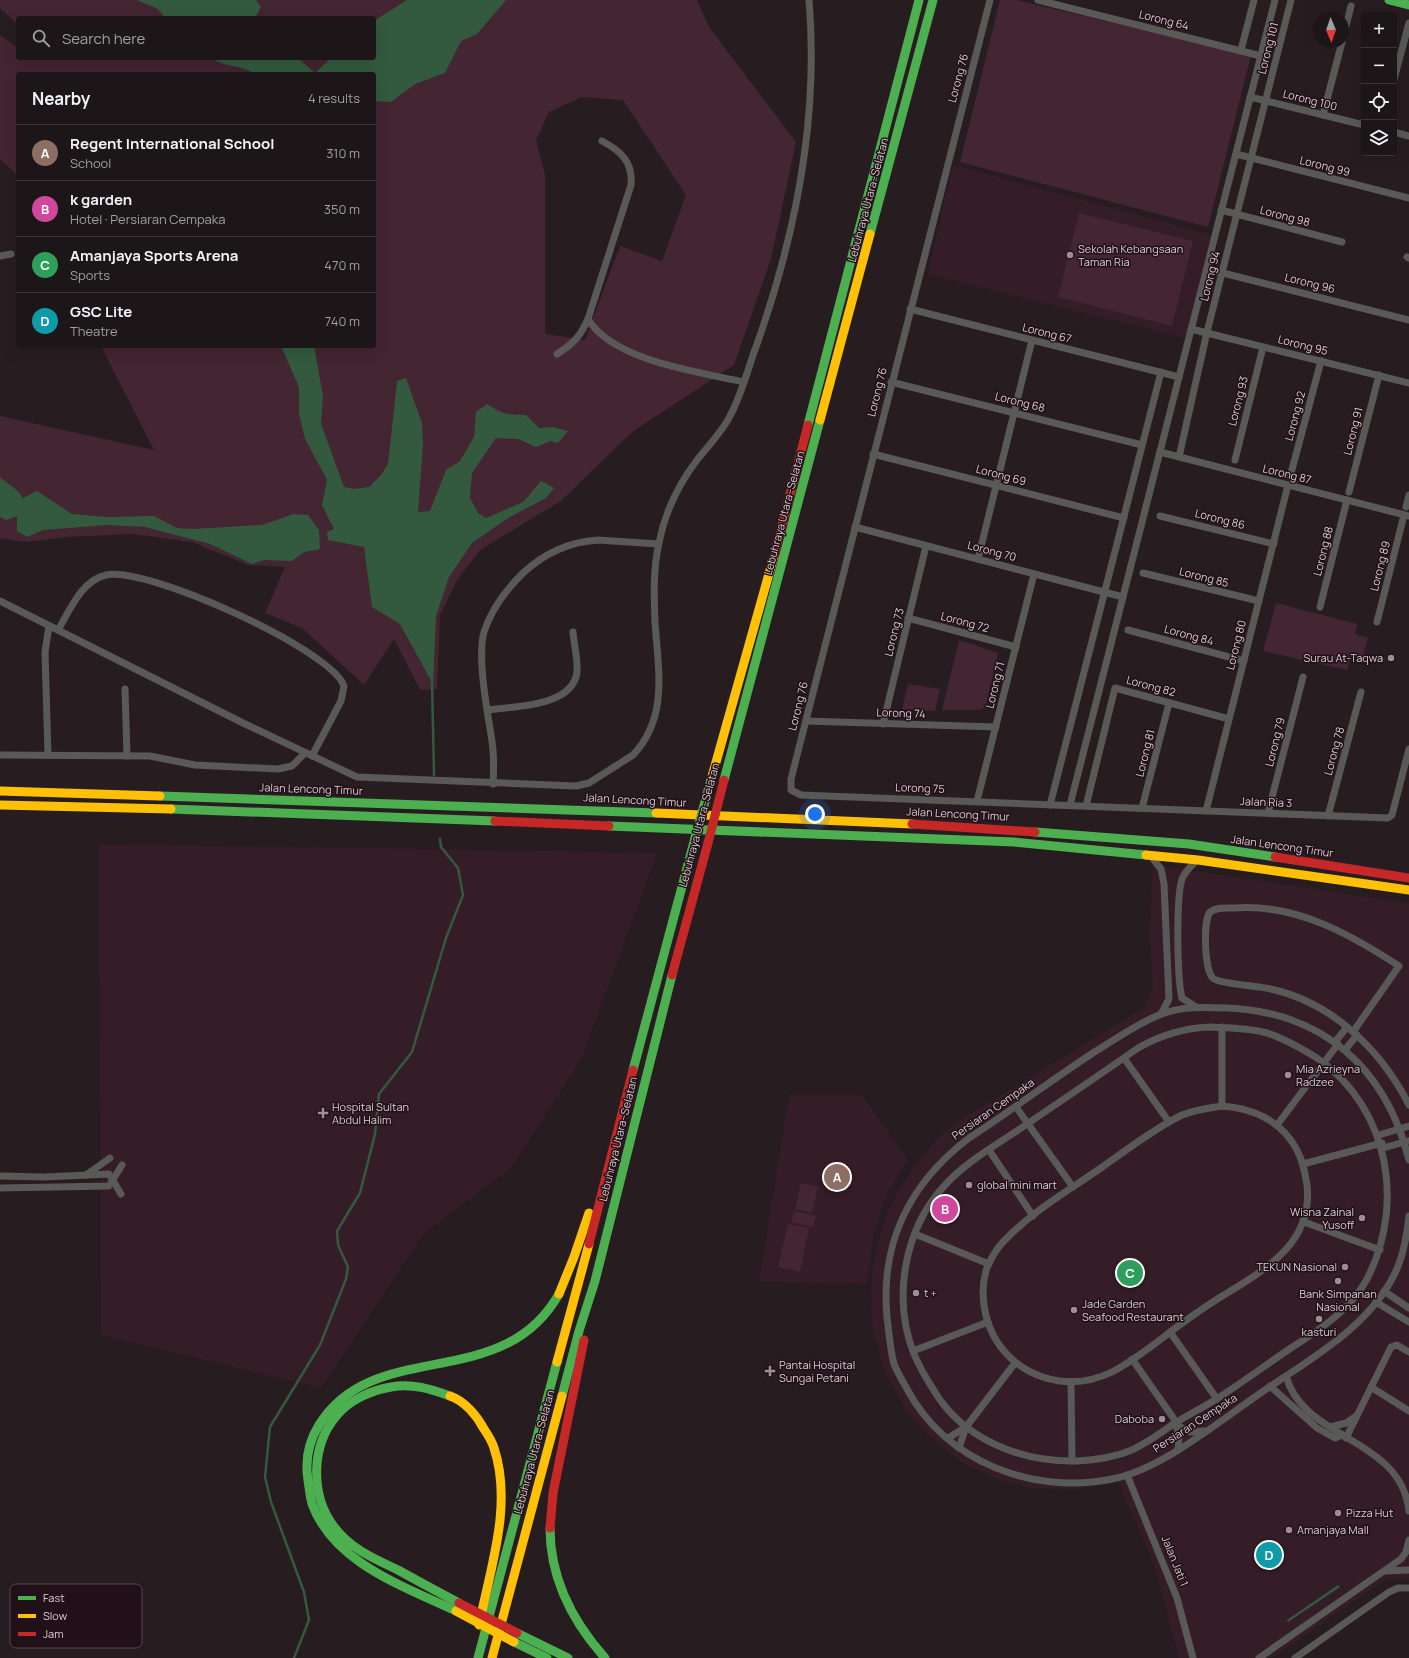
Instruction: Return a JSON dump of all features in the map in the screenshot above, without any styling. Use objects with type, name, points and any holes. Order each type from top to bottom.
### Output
[{"type":"main road","name":"Lebuhraya Utara–Selatan","points":[[478,1658],[593,1229],[610,1156],[695,838],[765,590],[919,0]]},
{"type":"main road","name":"Lebuhraya Utara–Selatan","points":[[492,1658],[578,1331],[595,1281],[683,929],[708,843],[933,0]]},
{"type":"main road","points":[[1389,0],[1409,5]]},
{"type":"main road","name":"Jalan Lencong Timur","points":[[0,791],[538,808],[975,827],[1189,844],[1409,878]]},
{"type":"main road","points":[[0,805],[123,807],[1014,842],[1150,854],[1409,890]]},
{"type":"main road","points":[[568,1658],[517,1633],[382,1575],[354,1558],[336,1544],[322,1527],[308,1487],[306,1471],[315,1430],[325,1416],[340,1400],[360,1385],[393,1373],[498,1349],[518,1338],[535,1325],[554,1301],[575,1257],[610,1156]]},
{"type":"main road","points":[[595,1281],[572,1405],[550,1509],[550,1543],[554,1573],[567,1607],[586,1636],[605,1658]]},
{"type":"main road","points":[[473,1658],[499,1513],[499,1478],[493,1446],[487,1432],[475,1415],[462,1402],[444,1392],[432,1388],[407,1385],[383,1387],[361,1396],[341,1411],[333,1421],[322,1441],[316,1470],[320,1501],[332,1524],[349,1542],[458,1607],[514,1642],[547,1658]]},
{"type":"street","points":[[0,601],[309,755],[357,777],[494,784],[576,786],[589,783],[613,768],[639,748],[651,728],[660,694],[654,598],[658,544],[663,524],[679,487],[730,416],[744,382],[774,290],[801,185],[810,95],[811,35],[809,0]]},
{"type":"street","name":"Lorong 76","points":[[791,790],[791,778],[891,382],[990,0]]},
{"type":"street","name":"Lorong 64","points":[[1038,0],[1261,56]]},
{"type":"street","points":[[1241,50],[1254,0]]},
{"type":"street","points":[[1070,805],[1275,0]]},
{"type":"street","name":"Lorong 101","points":[[1267,101],[1291,0]]},
{"type":"street","points":[[1349,17],[1352,6]]},
{"type":"street","points":[[1397,68],[1409,23]]},
{"type":"street","points":[[1323,114],[1340,48]]},
{"type":"street","name":"Lorong 100","points":[[1250,96],[1361,124]]},
{"type":"street","name":"Lorong 94","points":[[1179,457],[1207,332],[1267,101]]},
{"type":"street","points":[[1397,133],[1409,136]]},
{"type":"street","points":[[557,354],[573,344],[581,335],[588,319],[631,185],[632,174],[623,155],[615,148],[602,141]]},
{"type":"street","name":"Lorong 99","points":[[1236,154],[1409,198]]},
{"type":"street","name":"Lorong 98","points":[[1221,210],[1342,242]]},
{"type":"street","points":[[0,256],[11,254]]},
{"type":"street","name":"Lorong 96","points":[[1207,269],[1409,320]]},
{"type":"street","name":"Lorong 67","points":[[910,309],[1179,377]]},
{"type":"street","points":[[588,319],[598,333],[628,350],[669,364],[744,382]]},
{"type":"street","name":"Lorong 95","points":[[1191,329],[1409,383]]},
{"type":"street","points":[[978,559],[1032,340]]},
{"type":"street","name":"Lorong 93","points":[[1235,460],[1263,347]]},
{"type":"street","name":"Lorong 92","points":[[1290,477],[1320,361]]},
{"type":"street","points":[[1050,805],[1161,372]]},
{"type":"street","name":"Lorong 91","points":[[1349,492],[1379,375]]},
{"type":"street","name":"Lorong 68","points":[[891,382],[1142,445]]},
{"type":"street","name":"Lorong 87","points":[[1160,452],[1407,516]]},
{"type":"street","name":"Lorong 69","points":[[873,454],[1124,518]]},
{"type":"street","name":"Lorong 80","points":[[1206,811],[1288,485]]},
{"type":"street","points":[[1406,507],[1409,496]]},
{"type":"street","name":"Lorong 88","points":[[1320,607],[1347,500]]},
{"type":"street","name":"Lorong 86","points":[[1160,516],[1274,544]]},
{"type":"street","name":"Lorong 89","points":[[1377,622],[1407,516]]},
{"type":"street","name":"Lorong 70","points":[[855,527],[1123,597]]},
{"type":"street","points":[[494,784],[492,737],[482,653],[484,633],[500,600],[530,566],[547,554],[588,540],[628,541],[658,544]]},
{"type":"street","name":"Lorong 73","points":[[883,724],[926,546]]},
{"type":"street","name":"Lorong 85","points":[[1143,573],[1259,602]]},
{"type":"street","points":[[0,755],[159,757],[195,765],[278,769],[292,766],[309,755],[341,701],[344,686],[338,674],[292,642],[198,597],[139,578],[116,574],[101,576],[87,586],[76,599],[58,630]]},
{"type":"street","name":"Lorong 71","points":[[977,802],[1034,574]]},
{"type":"street","name":"Lorong 72","points":[[908,618],[1016,647]]},
{"type":"street","points":[[48,755],[45,652],[49,626]]},
{"type":"street","name":"Lorong 84","points":[[1128,630],[1244,661]]},
{"type":"street","points":[[488,710],[549,701],[564,694],[577,674],[573,632]]},
{"type":"street","name":"Lorong 79","points":[[1268,813],[1303,677]]},
{"type":"street","name":"Lorong 82","points":[[1086,806],[1115,688],[1229,718]]},
{"type":"street","points":[[125,689],[128,756]]},
{"type":"street","name":"Lorong 78","points":[[1328,816],[1361,692]]},
{"type":"street","name":"Lorong 81","points":[[1142,808],[1169,703]]},
{"type":"street","name":"Lorong 74","points":[[806,721],[996,727]]},
{"type":"street","name":"Jalan Ria 3","points":[[1050,805],[1384,818],[1392,815],[1409,749]]},
{"type":"street","name":"Lorong 75","points":[[791,790],[801,795],[1050,805]]},
{"type":"street","points":[[1150,854],[1160,869],[1164,884],[1169,999],[1161,1014]]},
{"type":"street","points":[[1196,1007],[1184,1001],[1182,998],[1178,950],[1181,883],[1186,871],[1198,860]]},
{"type":"street","points":[[1345,1050],[1355,1033],[1399,966],[1343,932],[1304,917],[1252,908],[1216,909],[1210,912],[1206,924],[1208,969],[1212,977],[1220,981],[1259,986],[1289,994],[1326,1012],[1355,1033],[1384,1064],[1409,1105]]},
{"type":"street","name":"Persiaran Cempaka","points":[[1409,1160],[1407,1141],[1388,1102],[1374,1080],[1345,1050],[1336,1043],[1305,1025],[1274,1015],[1234,1008],[1196,1007],[1161,1014],[1132,1029],[961,1144],[921,1184],[898,1229],[888,1263],[886,1301],[894,1364],[919,1408],[948,1438],[959,1448],[973,1457],[1000,1471],[1046,1482],[1099,1482],[1127,1475],[1178,1450],[1339,1339],[1376,1302],[1384,1291],[1399,1263],[1406,1238],[1409,1216]]},
{"type":"street","points":[[1222,1027],[1222,1106]]},
{"type":"street","points":[[1222,1027],[1251,1030],[1273,1035],[1310,1053],[1324,1062],[1344,1081],[1364,1107],[1379,1135],[1389,1181],[1389,1205],[1380,1250],[1367,1279],[1357,1295],[1341,1312],[1314,1333],[1217,1399],[1176,1422],[1132,1450],[1110,1457],[1072,1461],[1040,1458],[1001,1448],[982,1439],[966,1427],[945,1407],[936,1395],[913,1351],[904,1310],[903,1282],[906,1262],[915,1234],[929,1207],[945,1184],[989,1150],[1155,1038],[1172,1032],[1197,1028],[1222,1027]]},
{"type":"street","points":[[1277,1125],[1324,1062],[1347,1027]]},
{"type":"street","points":[[1124,1058],[1169,1122]]},
{"type":"street","points":[[1222,1106],[1247,1109],[1260,1114],[1277,1125],[1295,1146],[1303,1164],[1308,1191],[1304,1222],[1295,1237],[1282,1255],[1268,1267],[1199,1311],[1132,1359],[1108,1373],[1094,1378],[1070,1382],[1041,1377],[1015,1363],[999,1346],[988,1322],[983,1300],[983,1288],[989,1264],[1001,1244],[1033,1216],[1169,1122],[1196,1110],[1222,1106]]},
{"type":"street","points":[[1016,1107],[1073,1187]]},
{"type":"street","points":[[1379,1135],[1409,1126]]},
{"type":"street","points":[[1303,1164],[1407,1141]]},
{"type":"street","points":[[989,1150],[1033,1216]]},
{"type":"street","points":[[86,1175],[110,1158]]},
{"type":"street","points":[[0,1188],[109,1186],[122,1165]]},
{"type":"street","points":[[0,1176],[109,1174],[121,1194]]},
{"type":"street","points":[[1304,1222],[1380,1250]]},
{"type":"street","points":[[915,1234],[989,1264]]},
{"type":"street","points":[[1384,1291],[1409,1308]]},
{"type":"street","points":[[1376,1302],[1409,1322]]},
{"type":"street","points":[[913,1351],[988,1322]]},
{"type":"street","points":[[1170,1332],[1217,1399]]},
{"type":"street","points":[[1270,1386],[1316,1428],[1335,1438],[1344,1436],[1358,1414],[1391,1348],[1397,1345],[1409,1352]]},
{"type":"street","points":[[1132,1359],[1176,1422],[1182,1428],[1190,1432],[1206,1430]]},
{"type":"street","points":[[959,1448],[966,1427],[1015,1363]]},
{"type":"street","points":[[1286,1376],[1291,1392],[1297,1399],[1330,1427],[1381,1459],[1393,1471],[1406,1494],[1409,1511]]},
{"type":"street","points":[[1070,1382],[1072,1461]]},
{"type":"street","points":[[1371,1387],[1409,1411]]},
{"type":"street","points":[[1330,1427],[1346,1423],[1358,1414]]},
{"type":"street","points":[[1176,1422],[1179,1438],[1178,1450]]},
{"type":"street","points":[[948,1438],[966,1427]]},
{"type":"street","name":"Jalan Jati 1","points":[[1127,1475],[1177,1598],[1193,1658]]},
{"type":"street","points":[[1259,1658],[1401,1559],[1406,1552],[1409,1542]]},
{"type":"street","points":[[1383,1571],[1409,1570]]},
{"type":"street","points":[[1295,1658],[1389,1592],[1398,1588],[1409,1588]]},
{"type":"shaded area","points":[[0,0],[697,0],[709,27],[796,142],[771,259],[734,365],[632,432],[561,501],[480,550],[457,580],[440,615],[437,689],[420,690],[394,639],[364,685],[302,628],[265,613],[285,567],[248,565],[192,542],[132,534],[66,537],[26,542],[0,538],[0,416],[154,450],[102,348],[376,348],[376,72],[16,72],[16,174],[0,159],[0,35],[16,47],[16,60],[376,60],[376,16],[16,16],[16,23],[0,8]],"holes":[[[582,97],[623,100],[686,195],[662,261],[620,246],[585,340],[545,334],[545,175],[536,140],[549,112]]]},
{"type":"shaded area","points":[[137,0],[256,0],[261,7],[256,16],[163,16],[158,9]]},
{"type":"shaded area","points":[[407,0],[506,0],[477,34],[461,41],[445,73],[415,84],[391,102],[376,101],[376,72],[316,72],[329,60],[376,60],[376,20]]},
{"type":"shaded area","points":[[1000,0],[1016,0],[1251,55],[1208,227],[960,162]]},
{"type":"shaded area","points":[[215,60],[300,60],[314,72],[251,72]]},
{"type":"shaded area","name":"Sekolah Kebangsaan Taman Ria","points":[[953,165],[1212,235],[1185,338],[928,274]]},
{"type":"shaded area","points":[[1079,213],[1193,241],[1172,326],[1058,297]]},
{"type":"shaded area","points":[[282,348],[314,348],[323,396],[321,424],[344,487],[354,489],[369,487],[381,475],[388,464],[397,381],[406,378],[422,423],[423,445],[418,512],[430,511],[446,470],[460,461],[474,437],[476,412],[487,404],[505,413],[526,415],[539,428],[552,427],[568,431],[558,443],[551,441],[536,447],[518,439],[496,438],[472,473],[470,498],[478,513],[486,518],[523,502],[541,481],[554,488],[546,498],[508,518],[472,543],[449,577],[436,616],[433,684],[400,624],[372,607],[364,547],[328,540],[327,532],[334,529],[322,505],[327,480],[305,439],[299,413],[299,387]]},
{"type":"shaded area","points":[[0,477],[15,488],[23,498],[37,491],[72,514],[108,517],[154,516],[177,528],[192,529],[262,525],[294,514],[308,515],[319,530],[320,549],[304,552],[292,561],[264,560],[252,564],[210,544],[145,527],[107,525],[43,530],[27,537],[17,531],[17,516],[6,520],[0,517]]},
{"type":"shaded area","points":[[1276,603],[1357,624],[1355,634],[1368,638],[1361,663],[1350,660],[1347,670],[1263,651]]},
{"type":"shaded area","points":[[959,640],[998,653],[985,708],[979,710],[942,710]]},
{"type":"shaded area","points":[[908,684],[940,689],[935,711],[902,709]]},
{"type":"shaded area","name":"Hospital Sultan Abdul Halim","points":[[99,844],[657,853],[581,1059],[512,1167],[424,1233],[321,1388],[101,1335]]},
{"type":"shaded area","points":[[1153,865],[1409,903],[1409,1579],[1386,1579],[1272,1658],[1179,1658],[1156,1570],[1118,1482],[1074,1490],[1030,1488],[1002,1481],[961,1462],[927,1434],[907,1412],[886,1374],[873,1332],[871,1302],[872,1273],[878,1243],[887,1215],[900,1188],[917,1163],[936,1140],[959,1121],[1145,1007],[1153,989],[1149,935]]},
{"type":"shaded area","points":[[789,1095],[862,1095],[908,1160],[887,1193],[874,1231],[867,1284],[759,1282]]},
{"type":"shaded area","points":[[801,1183],[818,1187],[812,1213],[795,1209]]},
{"type":"shaded area","points":[[794,1211],[816,1216],[813,1227],[791,1222]]},
{"type":"shaded area","points":[[788,1224],[809,1228],[800,1272],[778,1267]]},
{"type":"shaded area","points":[[1338,1585],[1340,1587],[1288,1622],[1287,1620]]},
{"type":"waterway","points":[[432,681],[434,775]]},
{"type":"waterway","points":[[294,1658],[309,1620],[304,1592],[271,1502],[265,1477],[270,1427],[320,1345],[346,1279],[348,1267],[338,1245],[337,1231],[360,1193],[375,1134],[379,1094],[412,1052],[446,938],[463,895],[458,868],[441,847],[440,839]]},
{"type":"traffic: fast","points":[[808,425],[919,0]]},
{"type":"traffic: fast","points":[[870,234],[933,0]]},
{"type":"traffic: fast","points":[[1389,0],[1409,5]]},
{"type":"traffic: fast","points":[[724,780],[820,420]]},
{"type":"traffic: fast","points":[[695,838],[711,780]]},
{"type":"traffic: fast","points":[[160,796],[656,813]]},
{"type":"traffic: fast","points":[[171,809],[495,821]]},
{"type":"traffic: fast","points":[[609,826],[1014,842],[1146,855]]},
{"type":"traffic: fast","points":[[1035,832],[1189,844],[1275,857]]},
{"type":"traffic: fast","points":[[633,1070],[695,838]]},
{"type":"traffic: fast","points":[[562,1396],[579,1331],[595,1281],[672,975]]},
{"type":"traffic: fast","points":[[456,1611],[393,1582],[372,1570],[353,1557],[336,1542],[322,1525],[312,1504],[307,1473],[310,1444],[319,1425],[337,1403],[357,1388],[406,1370],[458,1360],[484,1353],[508,1343],[524,1334],[531,1328],[549,1309],[559,1294]]},
{"type":"traffic: fast","points":[[478,1658],[557,1362]]},
{"type":"traffic: fast","points":[[450,1396],[414,1386],[391,1387],[377,1390],[363,1396],[343,1409],[329,1426],[322,1440],[318,1455],[317,1471],[321,1501],[327,1515],[335,1528],[348,1542],[364,1553],[459,1603]]},
{"type":"traffic: fast","points":[[550,1528],[554,1565],[565,1598],[582,1629],[605,1658]]},
{"type":"traffic: fast","points":[[517,1633],[568,1658]]},
{"type":"traffic: fast","points":[[514,1642],[547,1658]]},
{"type":"traffic: slow","points":[[820,420],[870,234]]},
{"type":"traffic: slow","points":[[711,780],[774,556]]},
{"type":"traffic: slow","points":[[0,791],[160,796]]},
{"type":"traffic: slow","points":[[0,805],[171,809]]},
{"type":"traffic: slow","points":[[656,813],[912,824]]},
{"type":"traffic: slow","points":[[1146,855],[1198,860],[1409,890]]},
{"type":"traffic: slow","points":[[559,1294],[574,1257],[589,1213]]},
{"type":"traffic: slow","points":[[557,1362],[589,1244]]},
{"type":"traffic: slow","points":[[450,1396],[466,1405],[478,1419],[492,1443],[499,1470],[501,1514],[494,1559],[479,1625]]},
{"type":"traffic: slow","points":[[492,1658],[562,1396]]},
{"type":"traffic: slow","points":[[456,1611],[514,1642]]},
{"type":"traffic: jam","points":[[774,556],[808,425]]},
{"type":"traffic: jam","points":[[708,843],[724,780]]},
{"type":"traffic: jam","points":[[495,821],[609,826]]},
{"type":"traffic: jam","points":[[912,824],[1035,832]]},
{"type":"traffic: jam","points":[[672,975],[708,843]]},
{"type":"traffic: jam","points":[[1275,857],[1409,878]]},
{"type":"traffic: jam","points":[[589,1244],[633,1070]]},
{"type":"traffic: jam","points":[[550,1528],[553,1493],[584,1340]]},
{"type":"traffic: jam","points":[[459,1603],[517,1633]]},
{"type":"place","name":"Sekolah Kebangsaan Taman Ria","points":[[1070,255]]},
{"type":"place","name":"Surau At-Taqwa","points":[[1391,658]]},
{"type":"place","name":"Mia Azrieyna Radzee","points":[[1288,1075]]},
{"type":"place","name":"Hospital Sultan Abdul Halim","points":[[323,1113]]},
{"type":"place","name":"Regent International School","points":[[837,1177]]},
{"type":"place","name":"global mini mart","points":[[969,1185]]},
{"type":"place","name":"k garden","points":[[945,1209]]},
{"type":"place","name":"Wisna Zainal Yusoff","points":[[1362,1218]]},
{"type":"place","name":"TEKUN Nasional","points":[[1345,1267]]},
{"type":"place","name":"Amanjaya Sports Arena","points":[[1130,1273]]},
{"type":"place","name":"Bank Simpanan Nasional","points":[[1338,1281]]},
{"type":"place","name":"t +","points":[[916,1293]]},
{"type":"place","name":"Jade Garden Seafood Restaurant","points":[[1074,1310]]},
{"type":"place","name":"kasturi","points":[[1319,1319]]},
{"type":"place","name":"Pantai Hospital Sungai Petani","points":[[770,1371]]},
{"type":"place","name":"Daboba","points":[[1162,1419]]},
{"type":"place","name":"Pizza Hut","points":[[1338,1513]]},
{"type":"place","name":"Amanjaya Mall","points":[[1289,1530]]},
{"type":"place","name":"GSC Lite","points":[[1269,1555]]}]
